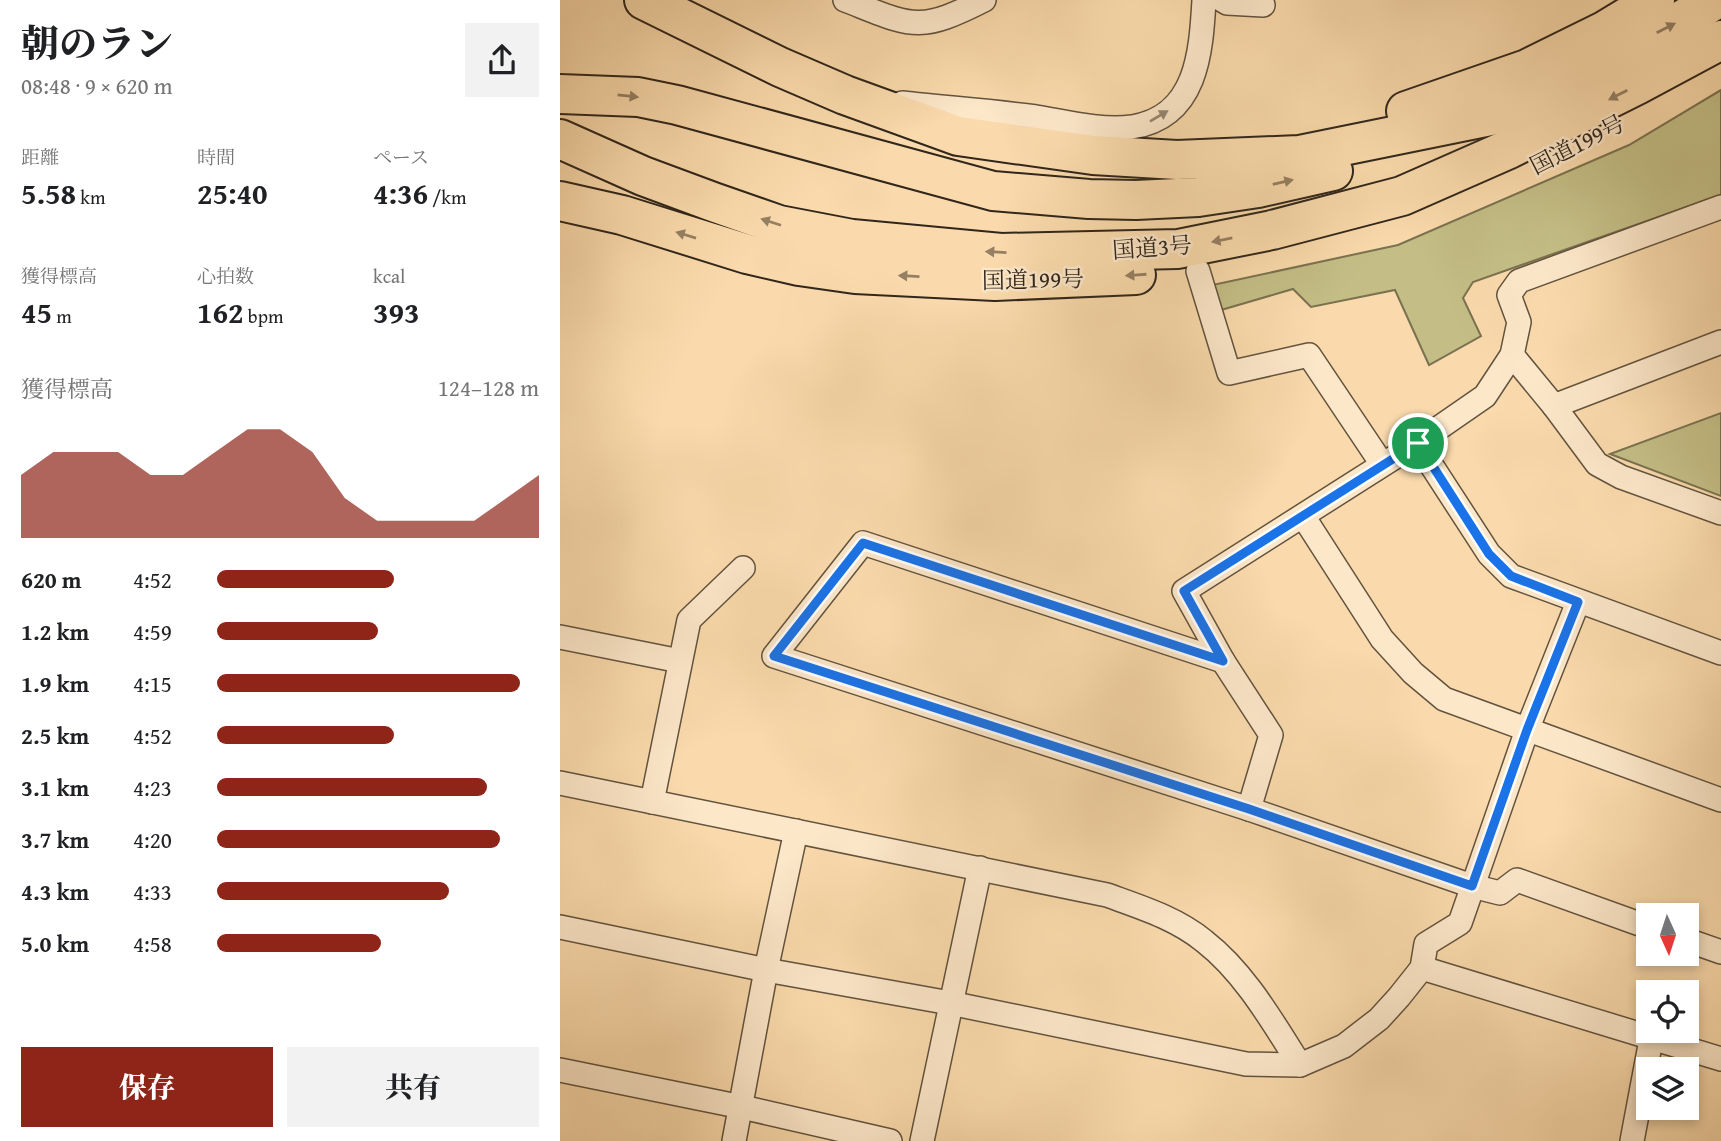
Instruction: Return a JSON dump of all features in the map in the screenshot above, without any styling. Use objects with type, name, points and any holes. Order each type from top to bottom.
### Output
[{"type":"highway","points":[[560,94],[638,97],[993,170],[1090,183],[1157,185],[1197,174],[1236,156],[1401,113],[1527,69],[1606,30],[1655,0]]},
{"type":"highway","points":[[677,105],[993,191],[1089,199],[1198,197],[1258,188],[1334,171],[1496,115],[1682,20],[1715,0]]},
{"type":"highway","points":[[650,3],[778,59],[899,103],[967,122],[1028,134],[1201,144],[1295,129],[1364,123]]},
{"type":"highway","points":[[650,3],[801,76],[958,136],[1093,155],[1177,160],[1299,155],[1496,115]]},
{"type":"highway","name":"国道3号","points":[[560,139],[643,176],[779,225],[852,239],[1001,253],[1178,248],[1272,230],[1402,196],[1509,149],[1637,86],[1721,40]]},
{"type":"highway","name":"国道199号","points":[[560,201],[622,215],[747,254],[799,266],[855,274],[995,281],[1198,271],[1271,255],[1410,218],[1521,173],[1642,111],[1721,58]]},
{"type":"street","points":[[845,0],[902,22],[925,24],[947,19],[984,0]]},
{"type":"street","points":[[899,103],[1096,126],[1130,127],[1155,120],[1177,104],[1191,84],[1198,59],[1204,0]]},
{"type":"street","points":[[1222,0],[1227,3],[1263,5]]},
{"type":"street","points":[[1401,113],[1472,78],[1597,23],[1636,0]]},
{"type":"street","points":[[1249,809],[1271,735],[1223,661],[1184,591],[1418,443],[1485,396],[1512,355],[1519,322],[1509,296],[1519,281],[1721,207]]},
{"type":"street","points":[[1198,271],[1229,373],[1309,355],[1382,464]]},
{"type":"street","points":[[1554,406],[1721,342]]},
{"type":"street","points":[[1512,355],[1597,464],[1621,477],[1721,513]]},
{"type":"street","points":[[1418,443],[1489,554],[1511,576],[1721,653]]},
{"type":"street","points":[[1303,516],[1382,639],[1413,673],[1444,699],[1721,800]]},
{"type":"street","points":[[1223,661],[863,543],[774,656],[1249,809],[1472,886],[1500,893],[1517,880],[1636,923]]},
{"type":"street","points":[[652,802],[689,620],[743,568]]},
{"type":"street","points":[[560,927],[1246,1064],[1300,1065],[1344,1046],[1365,1032],[1399,997],[1422,968],[1426,944],[1460,923],[1527,730],[1578,602]]},
{"type":"street","points":[[560,637],[680,661]]},
{"type":"street","points":[[560,783],[1107,895],[1160,914],[1204,940],[1237,975],[1263,1006],[1300,1065]]},
{"type":"street","points":[[734,1141],[766,970],[796,831]]},
{"type":"street","points":[[922,1141],[980,868]]},
{"type":"street","points":[[1699,944],[1721,952]]},
{"type":"street","points":[[1422,968],[1636,1035]]},
{"type":"street","points":[[1632,1141],[1650,1043]]},
{"type":"street","points":[[1662,1043],[1721,1059]]},
{"type":"street","points":[[560,1070],[742,1107],[890,1141]]},
{"type":"shaded area","points":[[1721,90],[1721,195],[1473,282],[1463,298],[1481,336],[1429,365],[1395,290],[1311,307],[1293,289],[1204,315],[1194,289],[1398,245],[1629,145]]},
{"type":"shaded area","points":[[1721,413],[1721,496],[1610,454]]},
{"type":"route","points":[[1418,443],[1489,554],[1511,576],[1578,602],[1527,730],[1472,886],[1249,809],[774,656],[863,543],[1223,661],[1184,591],[1418,443]]}]
